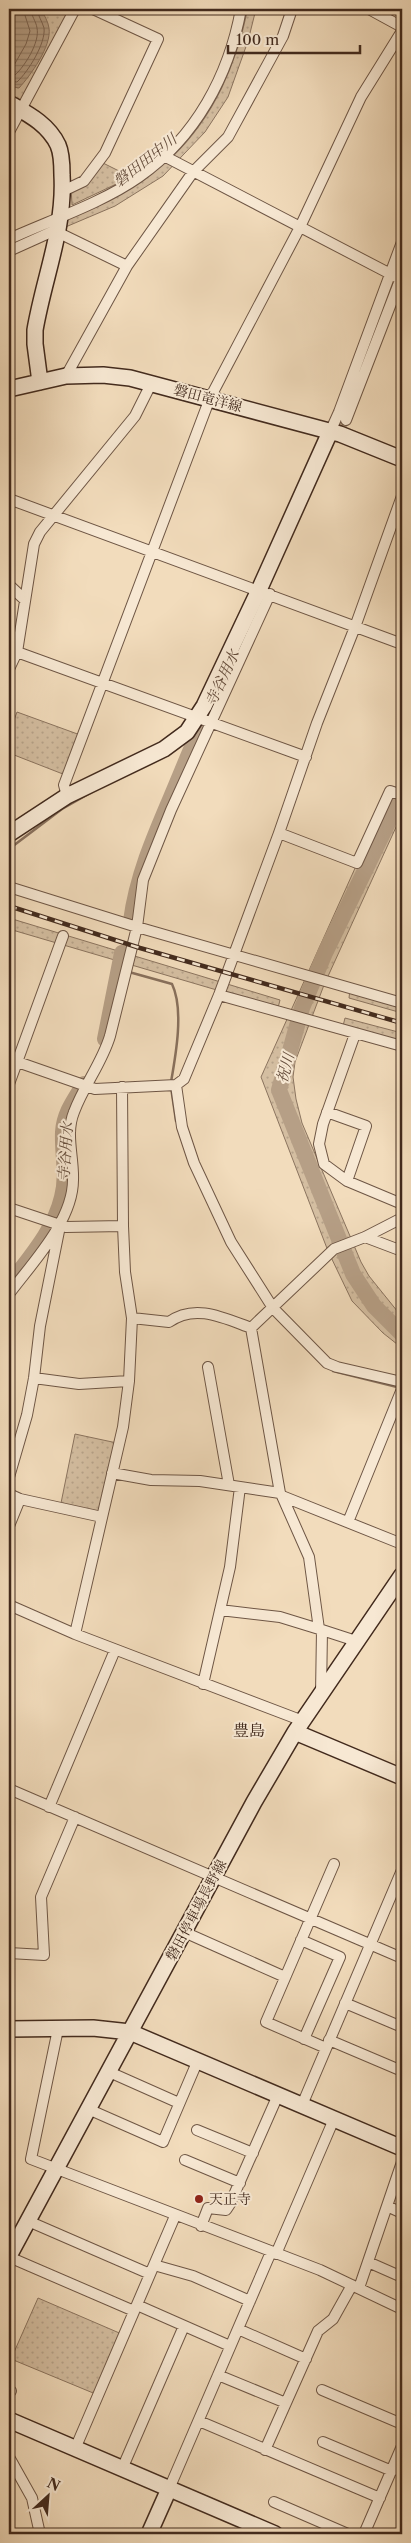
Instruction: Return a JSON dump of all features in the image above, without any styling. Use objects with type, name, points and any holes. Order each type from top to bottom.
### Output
[{"type":"street","points":[[9,132],[15,106],[76,9]]},
{"type":"street","points":[[63,191],[84,181],[102,157],[158,39],[93,9]]},
{"type":"street","points":[[9,251],[60,224],[140,176],[164,156],[199,117],[212,94],[235,40],[241,9]]},
{"type":"street","points":[[66,376],[127,266],[194,172],[228,136],[283,36],[292,9]]},
{"type":"street","points":[[369,9],[402,27]]},
{"type":"street","points":[[67,796],[64,785],[210,398],[300,227],[362,97],[402,31]]},
{"type":"street","points":[[15,106],[37,119],[58,146],[63,191],[60,224],[35,330],[34,344],[40,382]]},
{"type":"street","points":[[164,156],[390,274],[402,278],[346,420]]},
{"type":"street","points":[[9,238],[60,224],[127,266]]},
{"type":"street","points":[[9,1477],[27,1415],[34,1378],[40,1326],[60,1225],[73,1181],[70,1139],[71,1124],[74,1112],[105,1052],[110,1036],[136,927],[144,880],[205,720],[264,592],[339,412],[402,242]]},
{"type":"street","name":"磐田竜洋線","points":[[9,389],[66,376],[103,375],[152,382],[330,432],[402,460]]},
{"type":"street","points":[[9,670],[17,652],[34,544],[40,532],[135,416],[152,382]]},
{"type":"street","points":[[13,1061],[87,1088],[176,1085],[188,1073],[219,995],[402,496]]},
{"type":"street","points":[[9,499],[402,644]]},
{"type":"street","points":[[9,585],[25,600]]},
{"type":"street","points":[[17,652],[306,757]]},
{"type":"street","points":[[9,834],[67,796],[164,749],[205,720]]},
{"type":"street","points":[[279,833],[357,863],[390,791],[402,795]]},
{"type":"street","points":[[9,887],[136,927],[402,1003]]},
{"type":"street","points":[[9,1084],[13,1061],[63,936]]},
{"type":"street","points":[[219,995],[402,1046]]},
{"type":"street","points":[[355,1034],[327,1112],[319,1144],[324,1164],[347,1181],[402,1204]]},
{"type":"street","points":[[176,1085],[182,1127],[194,1163],[232,1242],[272,1308],[327,1363],[336,1367],[402,1382]]},
{"type":"street","points":[[75,1634],[123,1427],[129,1381],[132,1318],[125,1272],[123,1226],[122,1087]]},
{"type":"street","points":[[327,1112],[366,1126],[347,1181]]},
{"type":"street","points":[[9,1208],[60,1225],[123,1226]]},
{"type":"street","points":[[251,1328],[334,1249],[365,1237],[402,1218]]},
{"type":"street","points":[[9,1294],[60,1225]]},
{"type":"street","points":[[365,1237],[402,1251]]},
{"type":"street","points":[[132,1318],[169,1322],[180,1314],[210,1312],[251,1328]]},
{"type":"street","points":[[251,1328],[281,1494],[309,1557],[321,1630],[321,1694]]},
{"type":"street","points":[[208,1367],[229,1485]]},
{"type":"street","points":[[34,1378],[79,1384],[129,1381]]},
{"type":"street","points":[[348,1522],[402,1389]]},
{"type":"street","points":[[112,1473],[151,1480],[229,1485],[281,1494],[402,1544]]},
{"type":"street","points":[[203,1684],[230,1567],[240,1487]]},
{"type":"street","points":[[9,1494],[20,1499],[102,1517]]},
{"type":"street","points":[[9,1526],[20,1499]]},
{"type":"street","name":"磐田停車場長野線","points":[[9,2256],[213,1877],[299,1727],[402,1575]]},
{"type":"street","points":[[9,1605],[75,1634],[203,1684],[299,1727],[402,1778]]},
{"type":"street","points":[[220,1610],[280,1616],[356,1641]]},
{"type":"street","points":[[49,1807],[115,1650]]},
{"type":"street","points":[[9,1789],[402,1958]]},
{"type":"street","points":[[9,1953],[44,1955],[41,1896],[74,1818]]},
{"type":"street","points":[[334,1864],[266,2022],[304,2039],[328,2044],[402,2071]]},
{"type":"street","points":[[302,2105],[402,1870]]},
{"type":"street","points":[[184,1932],[285,1978]]},
{"type":"street","points":[[301,1940],[340,1957],[304,2039]]},
{"type":"street","points":[[345,2003],[402,2027]]},
{"type":"street","points":[[58,2028],[31,2159],[201,2226],[320,2270],[402,2309]]},
{"type":"street","points":[[9,2029],[93,2028],[130,2032],[402,2148]]},
{"type":"street","points":[[88,2108],[162,2142],[198,2060]]},
{"type":"street","points":[[107,2071],[180,2103]]},
{"type":"street","points":[[201,2226],[208,2208],[226,2210],[240,2183],[278,2095]]},
{"type":"street","points":[[149,2534],[250,2301],[274,2253],[334,2119]]},
{"type":"street","points":[[197,2130],[253,2153]]},
{"type":"street","points":[[185,2160],[240,2183]]},
{"type":"street","points":[[265,2450],[318,2331],[334,2319],[355,2287],[368,2262],[402,2162]]},
{"type":"street","points":[[387,2206],[402,2213]]},
{"type":"street","points":[[76,2449],[175,2216]]},
{"type":"street","points":[[28,2221],[152,2269],[193,2276],[250,2301]]},
{"type":"street","points":[[9,2256],[230,2346]]},
{"type":"street","points":[[368,2262],[402,2277]]},
{"type":"street","points":[[122,2469],[184,2326]]},
{"type":"street","points":[[238,2329],[306,2359]]},
{"type":"street","points":[[218,2375],[286,2403]]},
{"type":"street","points":[[322,2390],[402,2424]]},
{"type":"street","points":[[9,2420],[275,2534]]},
{"type":"street","points":[[199,2421],[380,2498]]},
{"type":"street","points":[[323,2442],[392,2471]]},
{"type":"street","points":[[364,2534],[402,2446]]},
{"type":"street","points":[[9,2457],[32,2498],[40,2534]]},
{"type":"street","points":[[274,2502],[348,2534]]},
{"type":"shaded area","points":[[9,9],[75,9],[22,107],[9,101]]},
{"type":"shaded area","points":[[241,9],[256,9],[248,41],[228,97],[205,132],[163,176],[115,206],[9,251],[9,239],[117,190],[175,145],[212,94]]},
{"type":"shaded area","points":[[99,161],[131,177],[72,205],[71,187]]},
{"type":"shaded area","points":[[17,712],[83,736],[68,776],[9,753],[9,734]]},
{"type":"shaded area","points":[[402,777],[402,814],[324,985],[295,1062],[293,1077],[302,1123],[361,1262],[369,1276],[402,1317],[402,1348],[383,1333],[352,1301],[328,1251],[261,1077],[374,826]]},
{"type":"shaded area","points":[[9,918],[280,1000],[278,1008],[9,929]]},
{"type":"shaded area","points":[[350,989],[402,1004],[402,1013],[349,998]]},
{"type":"shaded area","points":[[345,1018],[402,1033],[402,1042],[343,1026]]},
{"type":"shaded area","points":[[75,1434],[117,1443],[102,1517],[60,1508]]},
{"type":"shaded area","points":[[38,2298],[124,2335],[98,2395],[11,2359]]},
{"type":"water","points":[[9,9],[41,9],[49,28],[44,52],[19,88],[9,86]]},
{"type":"waterway","name":"磐田田中川","points":[[172,156],[200,124],[221,88],[236,50],[247,9]]},
{"type":"waterway","name":"寺谷用水","points":[[392,284],[402,256]]},
{"type":"waterway","name":"寺谷用水","points":[[339,425],[348,401]]},
{"type":"waterway","name":"寺谷用水","points":[[131,921],[137,888],[147,857],[211,704]]},
{"type":"waterway","points":[[9,849],[62,809],[92,792]]},
{"type":"waterway","name":"祝川","points":[[402,794],[325,953],[302,1008],[279,1090],[353,1274],[374,1306],[402,1334]]},
{"type":"waterway","name":"寺谷用水","points":[[105,1039],[122,953]]},
{"type":"waterway","points":[[129,972],[172,984],[176,994],[178,1032],[171,1082]]},
{"type":"waterway","name":"寺谷用水","points":[[9,1285],[40,1244],[58,1209],[65,1181],[63,1140],[65,1119],[70,1106],[84,1084]]},
{"type":"waterway","points":[[171,1087],[176,1121]]},
{"type":"waterway","points":[[333,1371],[401,1388]]},
{"type":"railway","points":[[9,906],[140,948],[402,1023]]},
{"type":"place","name":"天正寺","points":[[199,2199]]},
{"type":"district","name":"豊島","points":[[249,1730]]}]
